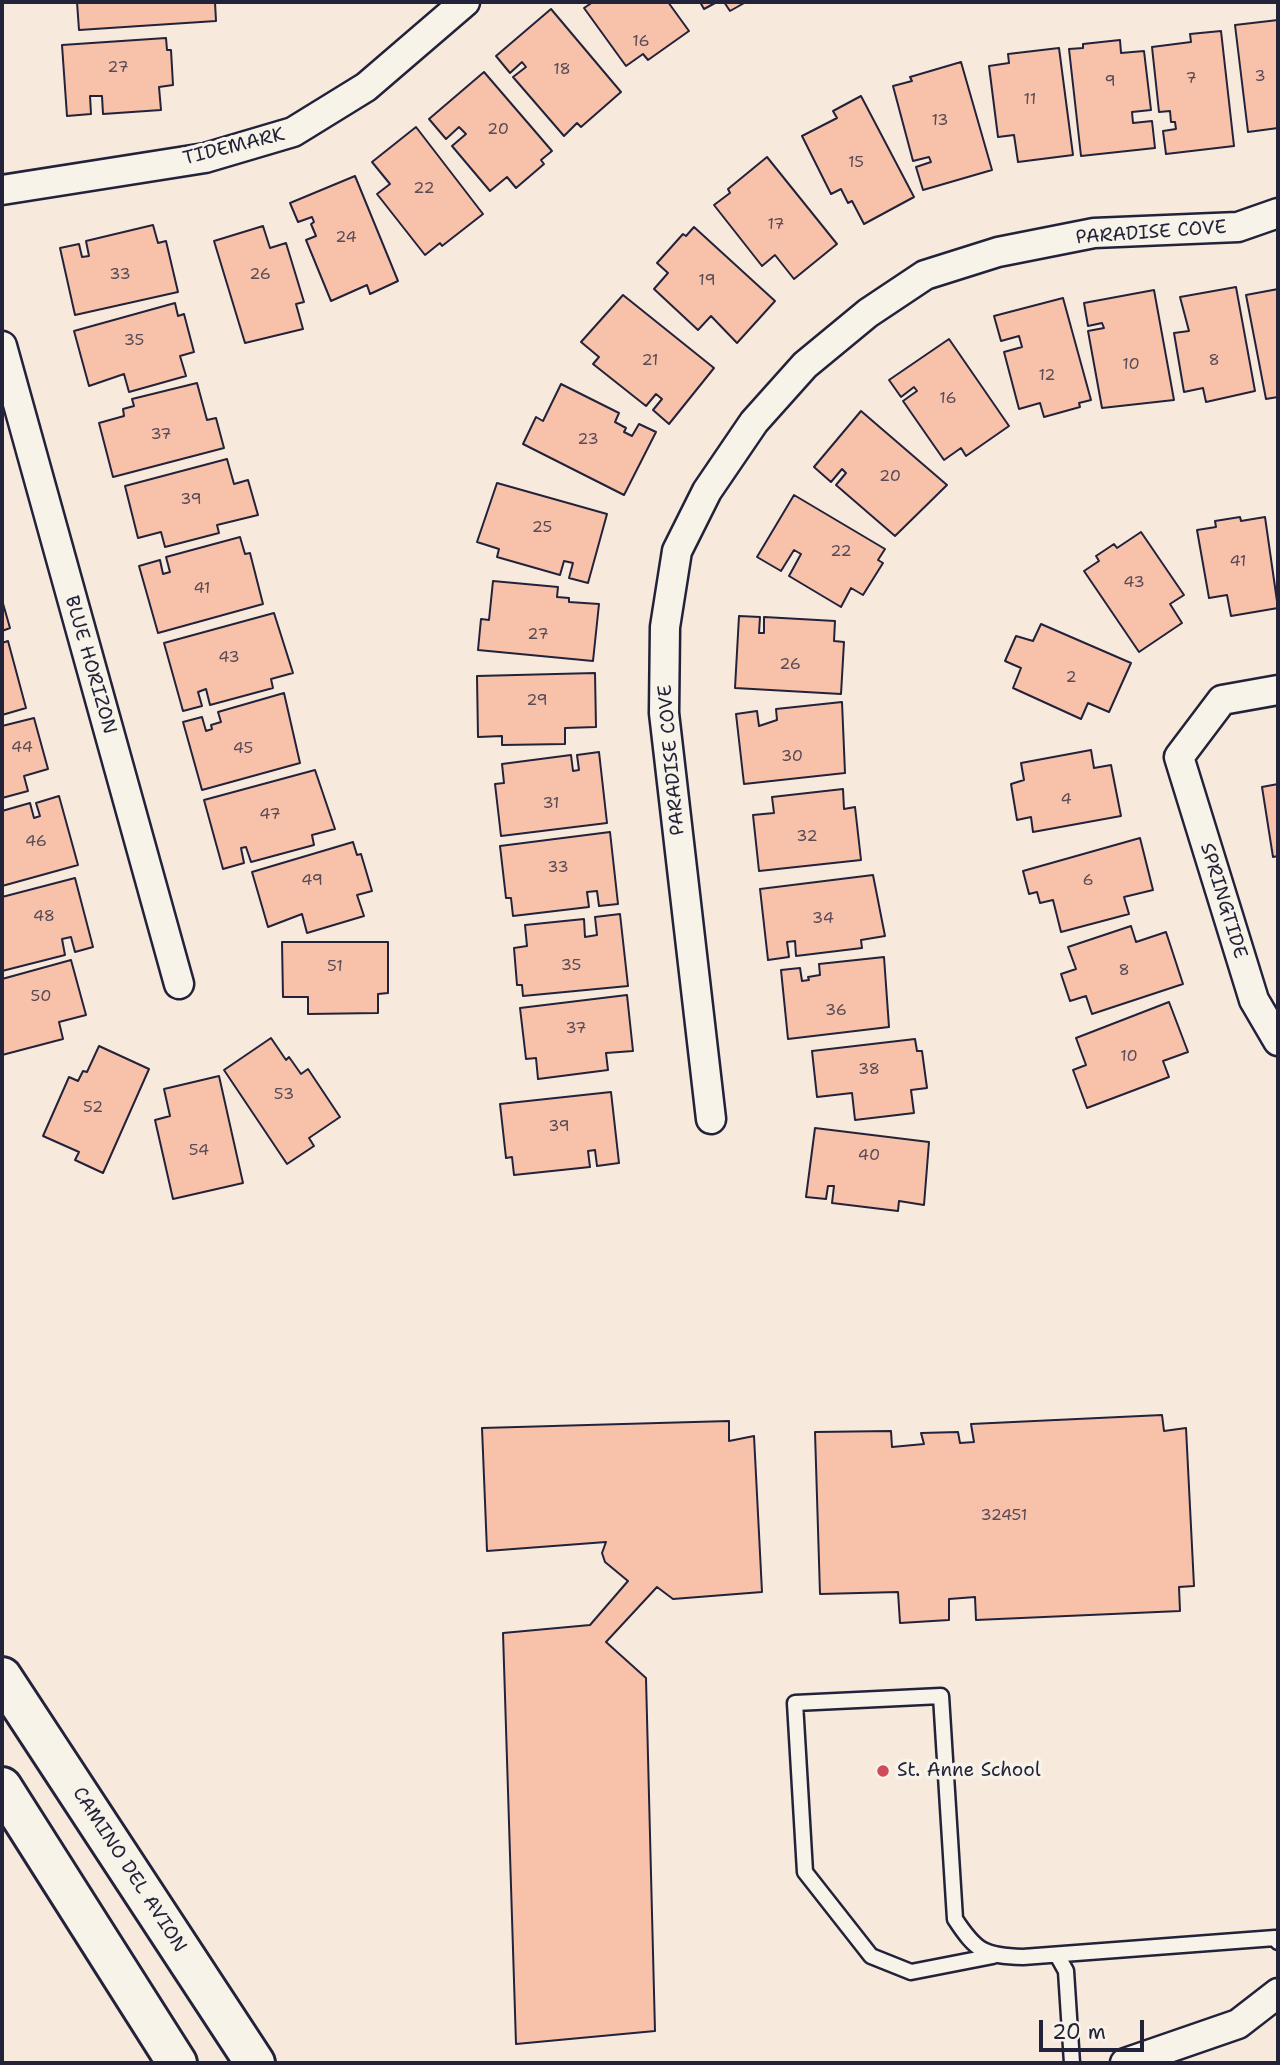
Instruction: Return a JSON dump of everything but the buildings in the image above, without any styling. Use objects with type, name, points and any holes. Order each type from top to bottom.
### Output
[{"type":"main road","name":"CAMINO DEL AVION","points":[[2,1677],[255,2063]]},
{"type":"main road","points":[[2,1787],[177,2063]]},
{"type":"street","name":"TIDEMARK","points":[[2,190],[205,158],[293,132],[366,87],[465,2]]},
{"type":"street","name":"PARADISE COVE","points":[[711,1119],[664,713],[665,627],[677,551],[707,491],[754,422],[805,365],[868,313],[925,275],[998,252],[1094,233],[1238,227],[1278,213]]},
{"type":"street","name":"BLUE HORIZON","points":[[2,346],[179,984]]},
{"type":"street","name":"SPRINGTIDE","points":[[1278,690],[1222,700],[1178,757],[1254,1000],[1278,1041]]},
{"type":"street","points":[[1125,2063],[1238,2024],[1278,1993]]},
{"type":"lane","points":[[993,1956],[972,1945],[955,1919],[942,1696],[795,1703],[805,1872],[871,1956],[911,1972],[993,1956],[1058,1955],[1277,1940]]},
{"type":"lane","points":[[1058,1955],[1066,1971],[1072,2063]]},
{"type":"place","name":"St. Anne School","points":[[883,1771]]}]
